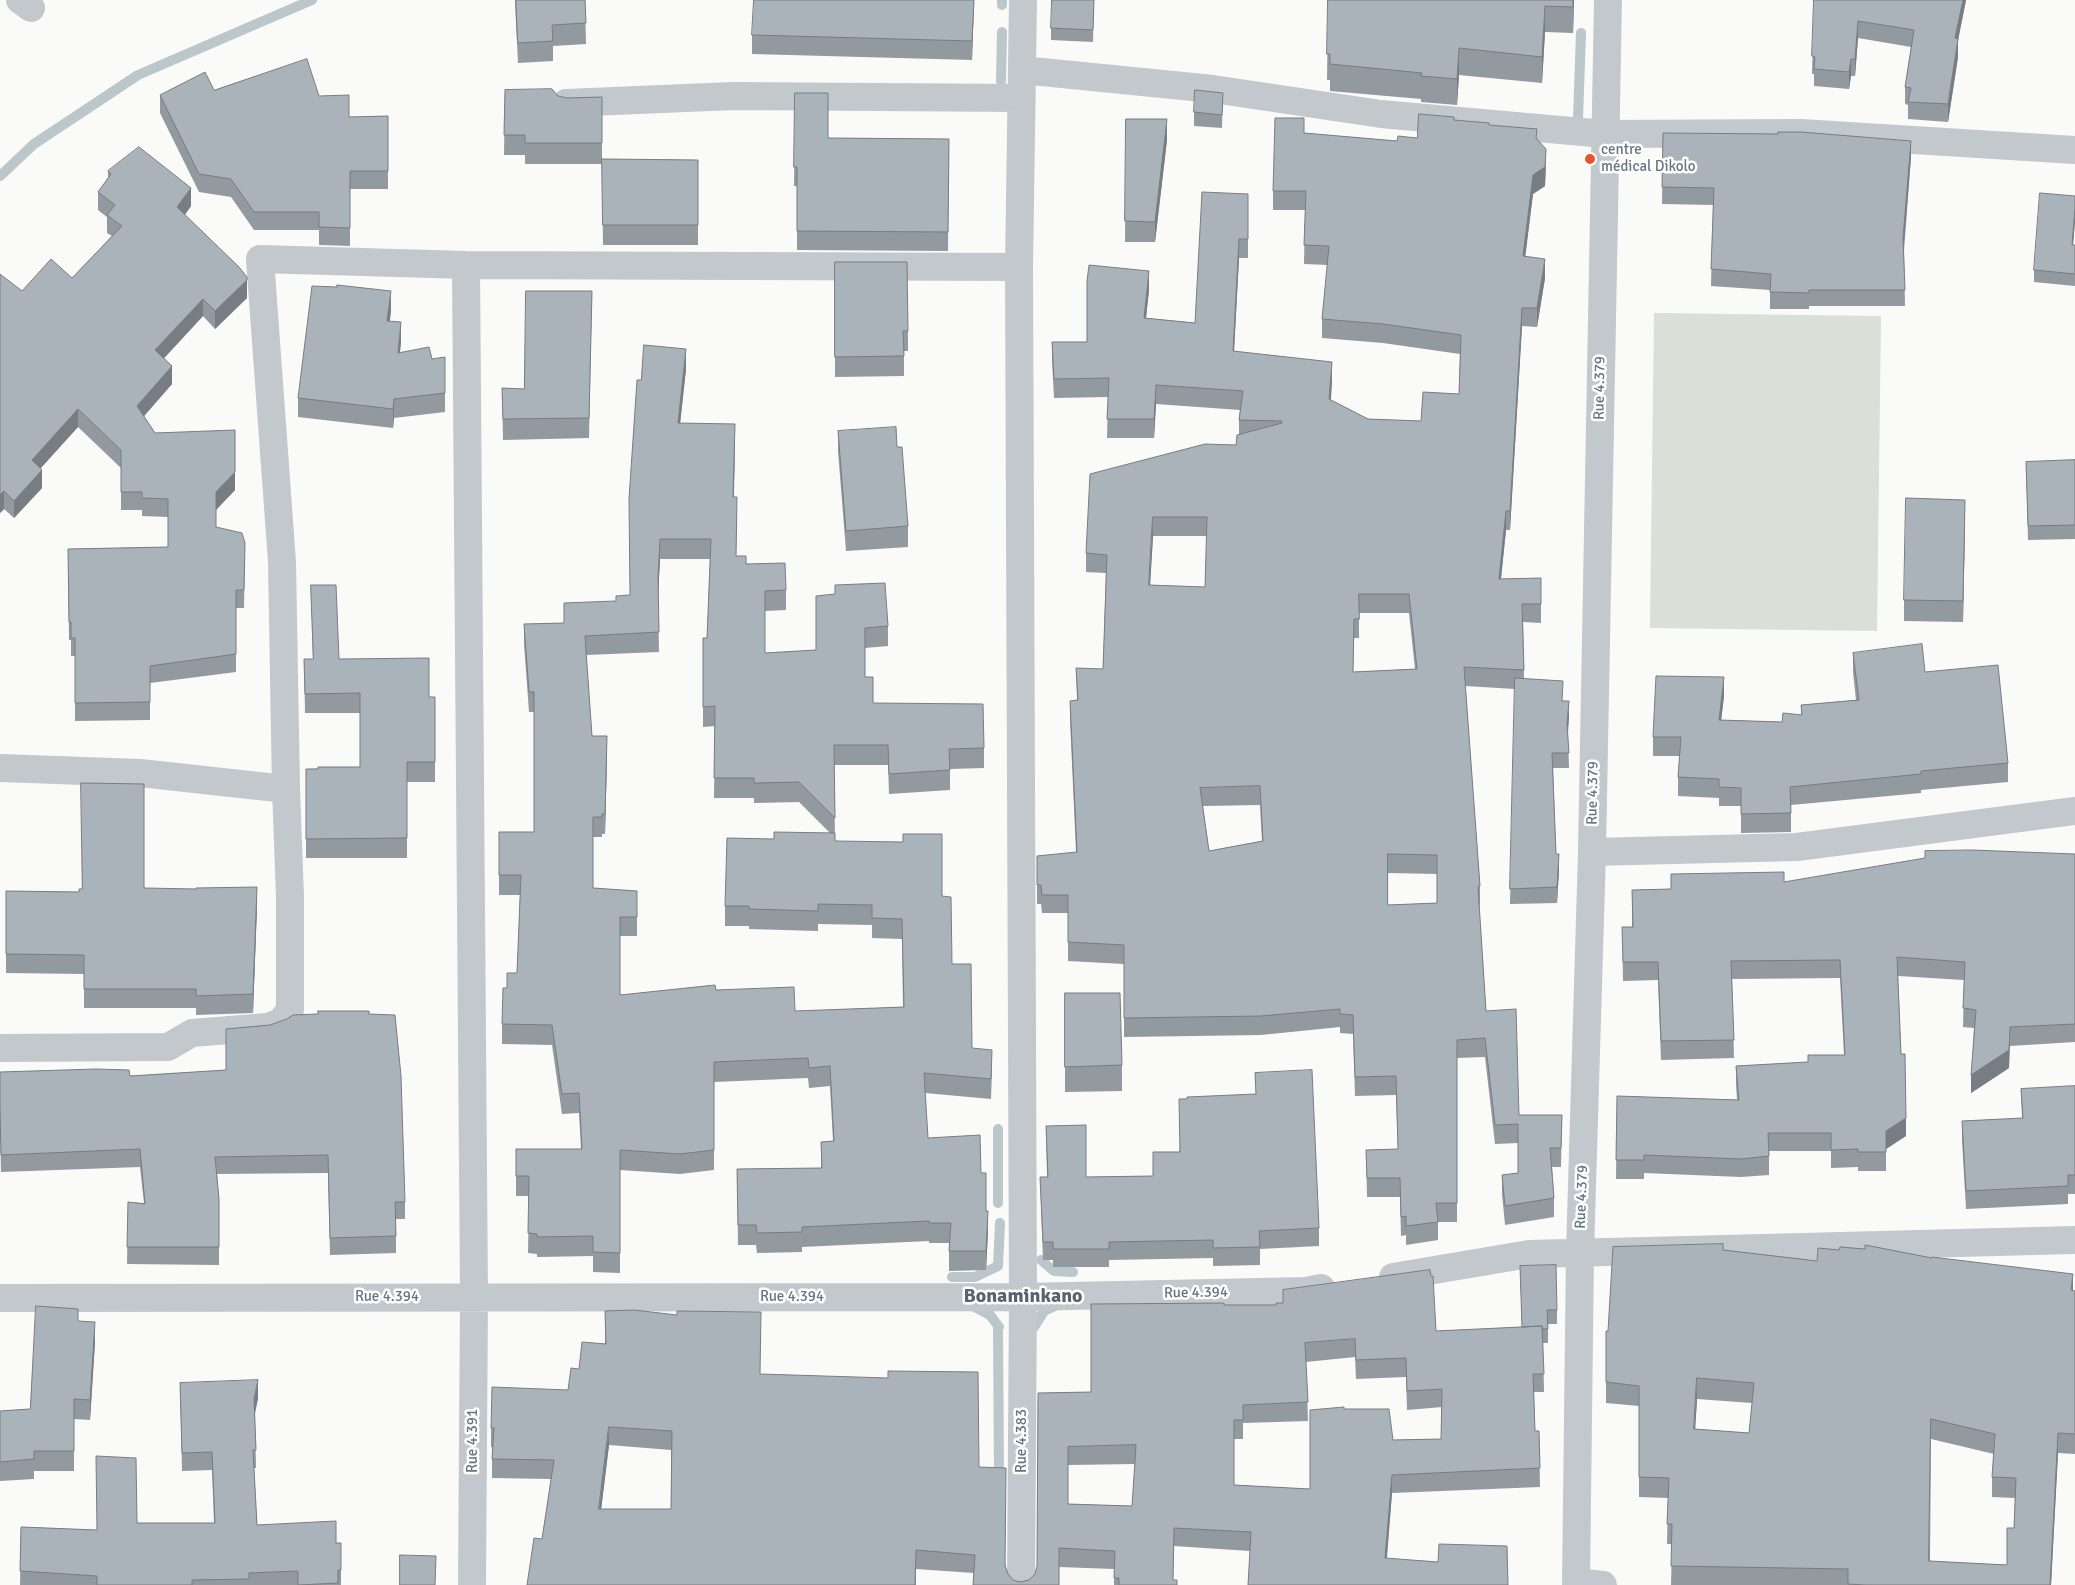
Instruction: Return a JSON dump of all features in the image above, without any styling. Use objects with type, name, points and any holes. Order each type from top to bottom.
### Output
[{"type":"street","name":"Rue 4.383","points":[[1021,1585],[1023,1297],[1019,267],[1023,0]]},
{"type":"street","name":"Rue 4.379","points":[[1576,1584],[1580,1252],[1592,852],[1608,0]]},
{"type":"street","points":[[1022,70],[1213,89],[1381,114],[1605,134],[1801,133],[2075,150]]},
{"type":"street","points":[[566,103],[734,96],[1021,98]]},
{"type":"street","points":[[0,1048],[168,1047],[192,1033],[268,1028],[282,1022],[290,1010],[290,897],[282,562],[260,259],[466,265],[1019,267]]},
{"type":"street","name":"Rue 4.391","points":[[466,265],[474,1297],[472,1585]]},
{"type":"street","points":[[0,768],[140,773],[286,789]]},
{"type":"street","points":[[1592,852],[1797,847],[2075,811]]},
{"type":"street","name":"Rue 4.394","points":[[0,1298],[1023,1297],[1306,1291],[1530,1254],[2075,1240]]},
{"type":"street","points":[[1576,1584],[1603,1585]]},
{"type":"shaded area","points":[[1654,313],[1881,316],[1877,631],[1650,628]]},
{"type":"building","points":[[516,0],[585,0],[586,23],[552,25],[553,41],[518,43]]},
{"type":"building","points":[[754,0],[974,0],[972,41],[752,35]]},
{"type":"building","points":[[1052,0],[1094,0],[1093,30],[1051,28]]},
{"type":"building","points":[[1328,0],[1573,0],[1573,7],[1545,6],[1542,57],[1459,48],[1457,79],[1421,76],[1422,73],[1330,64],[1330,54],[1327,54]]},
{"type":"building","points":[[1814,0],[1963,0],[1955,38],[1958,39],[1948,104],[1908,102],[1911,88],[1905,87],[1914,30],[1858,21],[1855,59],[1851,59],[1849,72],[1814,69],[1815,57],[1812,56]]},
{"type":"building","points":[[307,59],[319,96],[349,95],[349,117],[388,116],[388,171],[350,171],[350,228],[319,227],[319,212],[254,212],[231,179],[199,174],[160,95],[205,72],[214,90]]},
{"type":"building","points":[[552,89],[558,96],[567,98],[602,97],[602,143],[525,143],[525,135],[504,135],[505,90]]},
{"type":"building","points":[[1195,90],[1223,93],[1222,115],[1194,112]]},
{"type":"building","points":[[795,93],[828,93],[828,138],[949,139],[948,232],[797,231],[797,167],[794,167]]},
{"type":"building","points":[[1419,114],[1454,117],[1454,120],[1489,123],[1489,125],[1537,129],[1536,138],[1546,149],[1545,167],[1533,175],[1523,256],[1545,259],[1537,308],[1522,308],[1510,511],[1506,511],[1499,579],[1541,578],[1541,604],[1522,604],[1524,670],[1464,667],[1480,886],[1478,887],[1486,1011],[1516,1009],[1519,1115],[1562,1115],[1561,1148],[1550,1148],[1554,1198],[1505,1206],[1502,1175],[1518,1173],[1518,1124],[1495,1125],[1485,1038],[1457,1040],[1457,1203],[1436,1203],[1438,1222],[1406,1226],[1406,1216],[1401,1217],[1400,1178],[1367,1178],[1366,1150],[1398,1149],[1396,1076],[1355,1077],[1353,1015],[1340,1014],[1340,1009],[1261,1016],[1124,1018],[1124,945],[1068,942],[1068,895],[1042,895],[1041,885],[1037,885],[1037,856],[1077,852],[1070,701],[1078,700],[1076,668],[1103,669],[1107,555],[1086,553],[1090,474],[1205,444],[1236,445],[1237,435],[1282,423],[1282,421],[1239,420],[1243,391],[1156,385],[1154,419],[1107,419],[1109,378],[1054,379],[1052,342],[1087,342],[1087,281],[1089,265],[1149,271],[1144,318],[1195,323],[1202,192],[1248,194],[1248,239],[1239,239],[1233,351],[1332,362],[1329,399],[1368,419],[1421,421],[1423,392],[1459,394],[1461,335],[1383,324],[1322,319],[1329,246],[1304,245],[1306,191],[1273,191],[1275,118],[1304,118],[1304,133],[1397,141],[1398,136],[1417,138]],"holes":[[[1153,517],[1207,517],[1205,587],[1149,585]],[[1359,594],[1409,594],[1417,669],[1353,672],[1354,619],[1359,619]],[[1260,786],[1263,841],[1209,851],[1200,788]],[[1388,854],[1437,855],[1437,903],[1388,905]]]},
{"type":"building","points":[[1126,119],[1167,119],[1155,222],[1125,221]]},
{"type":"building","points":[[1778,132],[1801,132],[1911,141],[1903,238],[1905,290],[1809,290],[1809,293],[1770,292],[1771,274],[1711,269],[1714,188],[1662,187],[1663,133],[1778,134]]},
{"type":"building","points":[[139,147],[191,188],[177,207],[247,277],[247,280],[215,311],[203,299],[155,350],[172,366],[137,406],[155,433],[235,430],[235,472],[216,492],[216,527],[242,533],[245,543],[244,590],[236,590],[236,654],[150,666],[150,702],[75,703],[75,638],[71,638],[71,622],[69,622],[68,549],[168,547],[168,499],[142,498],[142,492],[121,492],[121,450],[78,409],[32,460],[42,470],[14,501],[4,491],[0,495],[0,274],[22,291],[51,259],[72,278],[122,226],[107,215],[115,205],[98,192],[111,174],[108,171]]},
{"type":"building","points":[[602,159],[698,160],[698,225],[603,225]]},
{"type":"building","points":[[2040,193],[2075,196],[2072,245],[2075,245],[2075,274],[2034,270]]},
{"type":"building","points":[[835,262],[907,262],[908,331],[903,331],[904,356],[835,357]]},
{"type":"building","points":[[337,285],[391,291],[387,321],[401,322],[398,353],[429,347],[432,359],[445,357],[445,393],[394,399],[393,409],[298,398],[312,286],[337,287]]},
{"type":"building","points":[[526,291],[592,291],[589,418],[503,419],[502,388],[524,389]]},
{"type":"building","points":[[644,345],[686,349],[678,423],[735,424],[733,497],[737,497],[736,556],[746,556],[746,564],[785,563],[786,590],[765,591],[765,653],[816,650],[816,596],[835,594],[835,585],[885,583],[888,626],[865,628],[865,677],[873,677],[873,703],[983,704],[984,748],[949,749],[950,770],[889,774],[888,745],[834,745],[835,818],[799,782],[754,783],[754,778],[714,778],[715,706],[703,707],[703,638],[707,638],[711,539],[660,539],[658,578],[659,632],[585,636],[592,736],[607,736],[605,814],[602,814],[602,817],[593,817],[593,888],[637,891],[637,917],[620,917],[620,995],[715,985],[716,990],[794,987],[795,1011],[904,1007],[902,919],[872,918],[872,905],[818,904],[818,911],[749,909],[749,906],[725,906],[727,838],[774,839],[774,832],[835,833],[835,841],[903,842],[903,834],[942,834],[942,896],[951,897],[952,964],[971,964],[972,1048],[992,1050],[991,1079],[924,1073],[928,1138],[980,1135],[981,1173],[986,1173],[986,1211],[988,1211],[986,1251],[949,1251],[951,1223],[929,1223],[929,1221],[802,1227],[802,1232],[757,1233],[756,1225],[738,1225],[737,1169],[822,1168],[821,1142],[834,1141],[830,1066],[809,1068],[808,1058],[714,1062],[714,1150],[680,1154],[620,1150],[620,1253],[593,1252],[593,1236],[537,1237],[537,1234],[528,1233],[529,1176],[516,1176],[516,1149],[582,1149],[579,1093],[562,1094],[552,1025],[502,1024],[503,988],[507,988],[507,973],[517,973],[521,875],[499,875],[499,832],[534,832],[534,692],[529,692],[524,624],[564,623],[564,603],[616,601],[616,596],[630,595],[629,499],[637,380],[641,380]]},
{"type":"building","points":[[896,427],[897,447],[902,447],[908,526],[846,531],[838,431]]},
{"type":"building","points":[[2075,460],[2075,525],[2028,526],[2026,462]]},
{"type":"building","points":[[1906,498],[1965,500],[1963,601],[1904,600]]},
{"type":"building","points":[[311,585],[336,585],[339,659],[429,658],[429,697],[435,697],[435,762],[407,762],[407,838],[306,839],[306,769],[318,769],[318,767],[360,767],[360,693],[305,694],[304,659],[313,659]]},
{"type":"building","points":[[1922,644],[1925,672],[1998,665],[2008,763],[1921,771],[1921,774],[1790,787],[1791,813],[1741,814],[1741,788],[1719,787],[1719,779],[1678,777],[1681,737],[1653,737],[1656,676],[1724,677],[1719,720],[1782,722],[1783,713],[1802,715],[1801,705],[1859,700],[1853,653]]},
{"type":"building","points":[[1515,678],[1563,681],[1562,701],[1569,701],[1567,724],[1569,753],[1552,753],[1556,854],[1559,854],[1557,887],[1510,889]]},
{"type":"building","points":[[81,783],[144,784],[144,888],[257,887],[253,994],[196,996],[196,989],[84,989],[84,955],[6,954],[6,891],[79,892],[79,889],[82,889]]},
{"type":"building","points":[[1972,850],[2075,854],[2075,1024],[2010,1027],[2009,1050],[1971,1075],[1976,1010],[1963,1008],[1965,962],[1897,957],[1901,1054],[1905,1054],[1906,1118],[1886,1131],[1886,1152],[1858,1152],[1858,1149],[1831,1150],[1831,1133],[1768,1133],[1769,1156],[1741,1159],[1644,1155],[1644,1160],[1616,1160],[1617,1096],[1739,1100],[1736,1066],[1808,1062],[1808,1055],[1845,1055],[1840,960],[1731,961],[1734,1040],[1661,1041],[1658,962],[1623,962],[1622,927],[1633,927],[1632,890],[1671,889],[1671,874],[1784,872],[1784,882],[1925,858],[1925,851]]},
{"type":"building","points":[[1065,993],[1120,993],[1122,1065],[1065,1067]]},
{"type":"building","points":[[318,1011],[369,1011],[369,1014],[395,1015],[401,1076],[405,1202],[395,1202],[396,1236],[330,1238],[328,1155],[215,1157],[219,1199],[219,1247],[127,1247],[128,1202],[145,1204],[140,1149],[1,1155],[0,1072],[96,1069],[129,1070],[130,1076],[226,1070],[226,1029],[270,1025],[293,1015],[318,1014]]},
{"type":"building","points":[[1312,1070],[1319,1228],[1259,1231],[1260,1247],[1213,1248],[1213,1240],[1109,1242],[1109,1249],[1053,1249],[1053,1242],[1043,1242],[1040,1177],[1048,1177],[1046,1126],[1086,1125],[1086,1177],[1153,1176],[1153,1152],[1180,1152],[1179,1099],[1256,1094],[1255,1073]]},
{"type":"building","points":[[2075,1086],[2075,1175],[2068,1175],[2068,1186],[1966,1191],[1962,1121],[2023,1118],[2021,1089]]},
{"type":"building","points":[[1723,1244],[1723,1250],[1817,1261],[1818,1248],[1839,1250],[1840,1247],[1865,1249],[1865,1245],[1932,1258],[2073,1274],[2071,1290],[2075,1291],[2075,1434],[2058,1433],[2050,1585],[1865,1585],[1848,1584],[1848,1569],[1671,1566],[1672,1524],[1667,1524],[1669,1478],[1639,1477],[1639,1386],[1606,1382],[1606,1331],[1608,1331],[1613,1247]],"holes":[[[1697,1378],[1754,1383],[1749,1433],[1694,1429]],[[1931,1419],[1995,1434],[1992,1477],[2016,1478],[2014,1528],[2007,1528],[2007,1565],[1929,1561]]]},
{"type":"building","points":[[1556,1265],[1557,1310],[1547,1310],[1548,1329],[1542,1329],[1542,1326],[1522,1327],[1520,1266]]},
{"type":"building","points":[[1430,1270],[1431,1276],[1433,1276],[1436,1331],[1542,1326],[1544,1374],[1533,1374],[1535,1431],[1539,1431],[1540,1468],[1392,1475],[1385,1558],[1438,1562],[1439,1544],[1507,1546],[1508,1585],[1248,1585],[1251,1532],[1174,1528],[1173,1580],[1177,1580],[1177,1585],[1119,1585],[1119,1578],[1114,1578],[1115,1551],[1059,1548],[1059,1585],[973,1585],[975,1555],[916,1550],[915,1585],[527,1585],[534,1538],[542,1539],[554,1460],[492,1459],[494,1428],[491,1428],[492,1387],[568,1390],[571,1368],[579,1369],[582,1342],[606,1344],[605,1311],[634,1310],[677,1315],[677,1311],[761,1312],[760,1374],[888,1378],[888,1371],[978,1372],[979,1467],[1006,1468],[1005,1566],[1013,1580],[1020,1582],[1029,1580],[1035,1574],[1037,1566],[1038,1393],[1091,1392],[1091,1304],[1224,1303],[1224,1305],[1276,1305],[1276,1303],[1283,1303],[1283,1290]],"holes":[[[1355,1339],[1356,1360],[1406,1358],[1407,1391],[1442,1389],[1441,1439],[1393,1440],[1389,1409],[1344,1409],[1344,1407],[1310,1410],[1310,1489],[1234,1485],[1234,1420],[1243,1420],[1243,1405],[1308,1402],[1305,1343]],[[609,1427],[672,1431],[671,1509],[599,1509]],[[1136,1445],[1132,1506],[1068,1504],[1068,1447]]]},
{"type":"building","points":[[36,1306],[78,1309],[78,1321],[95,1322],[90,1400],[74,1399],[74,1451],[34,1451],[34,1459],[0,1462],[0,1411],[30,1409]]},
{"type":"building","points":[[258,1380],[254,1399],[256,1450],[253,1450],[257,1525],[336,1521],[336,1543],[341,1543],[341,1570],[338,1570],[338,1583],[298,1585],[298,1571],[249,1573],[249,1579],[192,1580],[192,1585],[97,1585],[97,1576],[20,1571],[21,1527],[97,1530],[96,1456],[136,1458],[137,1523],[215,1523],[212,1452],[182,1453],[180,1383]]},
{"type":"building","points":[[400,1555],[436,1556],[435,1585],[400,1585]]},
{"type":"waterway","points":[[0,176],[34,144],[138,75],[312,0]]},
{"type":"waterway","points":[[1002,0],[1002,5]]},
{"type":"waterway","points":[[1001,81],[1002,32]]},
{"type":"waterway","points":[[1578,119],[1581,33]]},
{"type":"waterway","points":[[998,1129],[998,1203]]},
{"type":"waterway","points":[[952,1277],[975,1277],[998,1266],[1000,1223]]},
{"type":"waterway","points":[[1041,1260],[1054,1271],[1073,1272]]},
{"type":"waterway","points":[[1034,1327],[1044,1311],[1057,1305]]},
{"type":"waterway","points":[[975,1307],[990,1315],[999,1327]]},
{"type":"waterway","points":[[998,1327],[999,1480]]},
{"type":"place","name":"centre médical Dikolo","points":[[1590,159]]},
{"type":"district","name":"Bonaminkano","points":[[1023,1297]]}]
